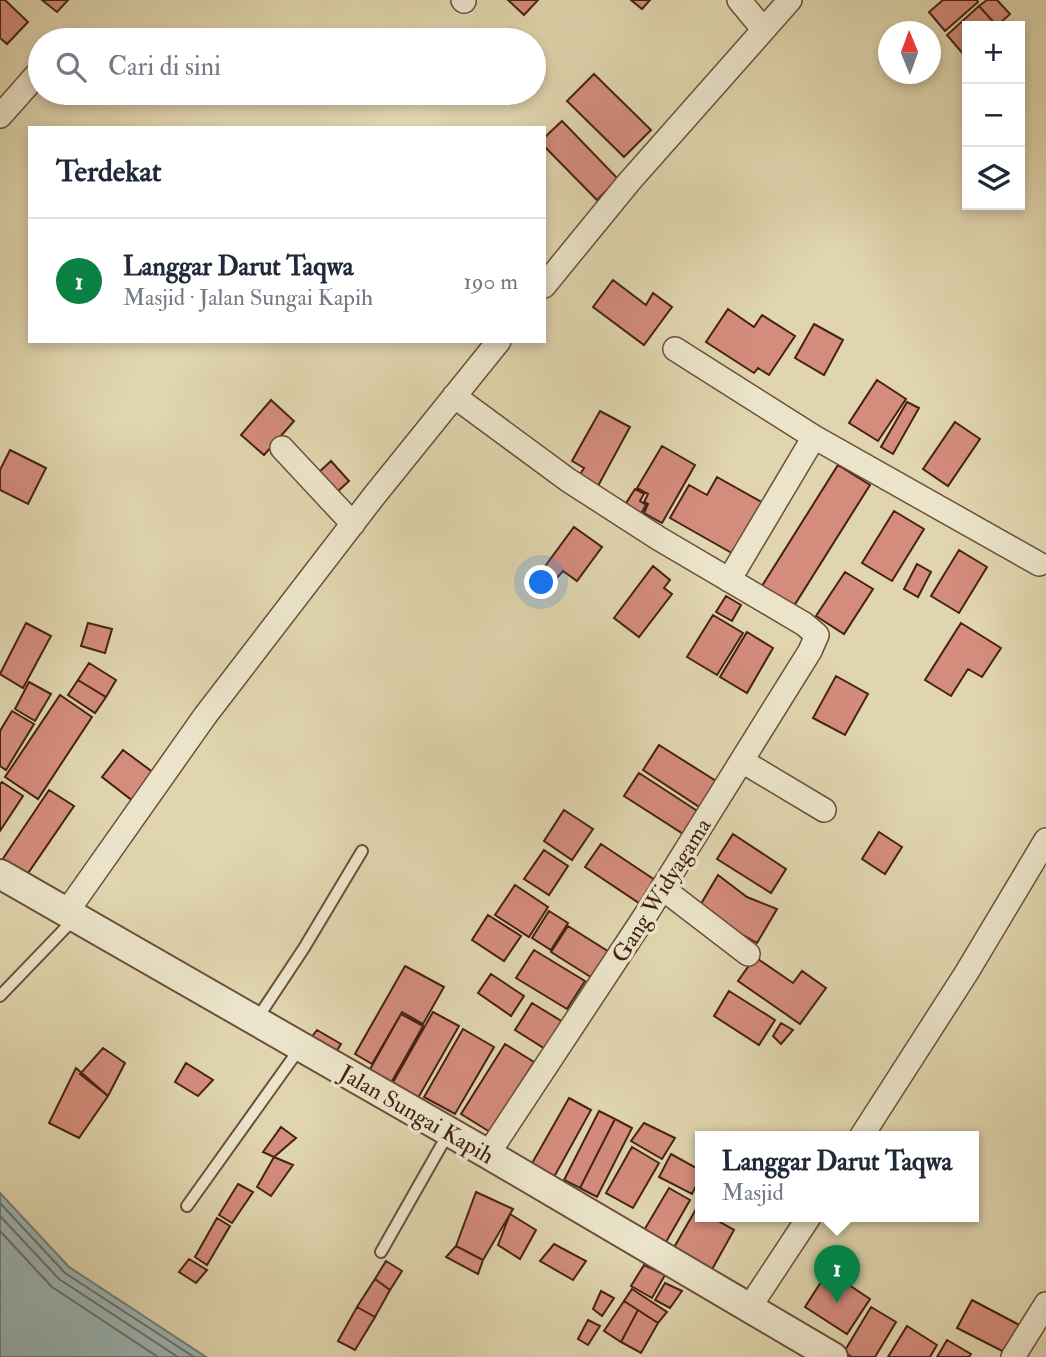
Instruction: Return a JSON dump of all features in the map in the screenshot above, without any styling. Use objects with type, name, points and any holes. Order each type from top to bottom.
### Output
[{"type":"street","points":[[739,0],[763,29]]},
{"type":"street","points":[[546,284],[629,182],[790,0]]},
{"type":"street","points":[[0,116],[28,84]]},
{"type":"street","points":[[71,916],[205,716],[497,343]]},
{"type":"street","points":[[676,349],[814,437],[1039,564]]},
{"type":"street","points":[[454,396],[568,480],[729,580],[814,437]]},
{"type":"street","points":[[282,448],[354,524]]},
{"type":"street","name":"Gang Widyagama","points":[[488,1154],[662,888],[810,652],[817,635],[804,624],[729,580]]},
{"type":"street","points":[[742,761],[824,810]]},
{"type":"street","points":[[865,1131],[967,972],[1046,840]]},
{"type":"street","name":"Jalan Sungai Kapih","points":[[0,874],[488,1154],[833,1357]]},
{"type":"street","points":[[662,888],[748,954]]},
{"type":"street","points":[[749,1308],[806,1222]]},
{"type":"street","points":[[1013,1357],[1046,1304]]},
{"type":"lane","points":[[255,1021],[304,948],[362,851]]},
{"type":"lane","points":[[0,996],[71,916]]},
{"type":"lane","points":[[187,1206],[301,1047]]},
{"type":"lane","points":[[381,1252],[449,1132]]},
{"type":"water","points":[[0,1193],[69,1267],[206,1357],[0,1357]]},
{"type":"building","points":[[0,0],[5,0],[28,22],[7,44],[0,38]]},
{"type":"building","points":[[42,0],[68,0],[57,12]]},
{"type":"building","points":[[508,0],[538,0],[524,15]]},
{"type":"building","points":[[631,0],[650,0],[642,9]]},
{"type":"building","points":[[943,0],[978,2],[945,31],[941,21],[937,21],[929,12]]},
{"type":"building","points":[[987,0],[997,0],[1010,14],[1002,21],[992,21],[979,6]]},
{"type":"building","points":[[979,6],[992,21],[962,21]]},
{"type":"building","points":[[962,21],[962,53],[947,35]]},
{"type":"building","points":[[594,74],[651,130],[624,157],[567,101]]},
{"type":"building","points":[[562,121],[618,179],[597,200],[546,148],[546,136]]},
{"type":"building","points":[[613,280],[646,305],[653,293],[672,307],[644,345],[593,307]]},
{"type":"building","points":[[728,309],[754,327],[762,315],[795,336],[769,375],[758,368],[754,373],[706,342]]},
{"type":"building","points":[[814,324],[843,340],[824,375],[795,358]]},
{"type":"building","points":[[877,380],[906,399],[878,441],[849,423]]},
{"type":"building","points":[[271,400],[294,421],[264,455],[241,435]]},
{"type":"building","points":[[907,402],[919,408],[893,454],[881,447]]},
{"type":"building","points":[[600,411],[630,427],[598,486],[579,476],[584,468],[572,461]]},
{"type":"building","points":[[955,422],[980,439],[948,486],[923,469]]},
{"type":"building","points":[[662,446],[695,465],[662,523],[644,513],[648,504],[644,502],[648,494],[637,488]]},
{"type":"building","points":[[10,450],[46,468],[28,504],[0,490],[0,470]]},
{"type":"building","points":[[331,461],[349,481],[336,493],[318,473]]},
{"type":"building","points":[[838,465],[870,485],[792,609],[760,589]]},
{"type":"building","points":[[717,477],[767,505],[737,556],[670,518],[689,485],[707,495]]},
{"type":"building","points":[[635,489],[644,494],[640,501],[646,505],[639,517],[623,508]]},
{"type":"building","points":[[894,511],[924,529],[892,581],[862,563]]},
{"type":"building","points":[[574,527],[602,547],[577,581],[563,571],[556,579],[543,569]]},
{"type":"building","points":[[959,550],[987,567],[959,613],[931,596]]},
{"type":"building","points":[[917,564],[931,572],[918,597],[904,589]]},
{"type":"building","points":[[653,566],[670,580],[664,588],[672,594],[639,637],[614,618]]},
{"type":"building","points":[[845,572],[873,589],[844,634],[816,616]]},
{"type":"building","points":[[726,596],[741,605],[732,621],[716,612]]},
{"type":"building","points":[[713,615],[743,633],[717,675],[687,657]]},
{"type":"building","points":[[26,623],[51,636],[23,688],[0,674]]},
{"type":"building","points":[[88,623],[112,629],[105,653],[81,646]]},
{"type":"building","points":[[961,623],[1001,648],[982,677],[968,669],[951,696],[925,680]]},
{"type":"building","points":[[747,632],[773,648],[747,693],[720,677]]},
{"type":"building","points":[[89,663],[116,680],[106,697],[78,680]]},
{"type":"building","points":[[836,676],[868,694],[845,735],[813,718]]},
{"type":"building","points":[[78,680],[106,697],[95,713],[68,695]]},
{"type":"building","points":[[29,682],[51,694],[35,721],[15,709]]},
{"type":"building","points":[[60,695],[92,717],[38,799],[5,777]]},
{"type":"building","points":[[12,711],[34,724],[6,770],[0,766],[0,731]]},
{"type":"building","points":[[659,745],[724,786],[707,812],[643,770]]},
{"type":"building","points":[[123,750],[154,773],[133,801],[102,777]]},
{"type":"building","points":[[639,773],[702,814],[688,837],[624,796]]},
{"type":"building","points":[[2,782],[23,796],[0,831],[0,784]]},
{"type":"building","points":[[49,790],[74,806],[22,882],[0,863]]},
{"type":"building","points":[[564,810],[593,829],[572,860],[544,841]]},
{"type":"building","points":[[879,832],[902,847],[885,874],[862,859]]},
{"type":"building","points":[[733,834],[786,869],[771,893],[717,859]]},
{"type":"building","points":[[601,844],[661,884],[645,907],[585,867]]},
{"type":"building","points":[[544,850],[568,866],[549,895],[524,879]]},
{"type":"building","points":[[718,875],[747,897],[777,909],[757,943],[698,909]]},
{"type":"building","points":[[515,885],[548,907],[529,937],[495,915]]},
{"type":"building","points":[[549,911],[568,923],[551,950],[532,938]]},
{"type":"building","points":[[488,915],[521,936],[504,961],[472,940]]},
{"type":"building","points":[[568,926],[614,955],[597,981],[551,952]]},
{"type":"building","points":[[534,950],[585,981],[567,1009],[516,978]]},
{"type":"building","points":[[755,957],[793,983],[802,971],[826,988],[800,1024],[738,981]]},
{"type":"building","points":[[405,966],[444,987],[423,1024],[402,1012],[372,1064],[355,1054]]},
{"type":"building","points":[[491,974],[524,996],[511,1016],[478,993]]},
{"type":"building","points":[[729,991],[775,1020],[759,1045],[714,1016]]},
{"type":"building","points":[[532,1003],[563,1022],[547,1050],[515,1030]]},
{"type":"building","points":[[433,1012],[459,1026],[418,1098],[392,1084]]},
{"type":"building","points":[[401,1014],[423,1026],[391,1083],[369,1071]]},
{"type":"building","points":[[781,1023],[793,1030],[781,1044],[773,1036]]},
{"type":"building","points":[[463,1029],[494,1047],[455,1114],[424,1097]]},
{"type":"building","points":[[317,1030],[341,1044],[332,1058],[308,1042]]},
{"type":"building","points":[[505,1044],[534,1062],[490,1132],[461,1114]]},
{"type":"building","points":[[103,1048],[125,1063],[108,1096],[80,1074]]},
{"type":"building","points":[[186,1063],[213,1080],[198,1096],[175,1082]]},
{"type":"building","points":[[76,1068],[108,1096],[79,1138],[49,1123]]},
{"type":"building","points":[[569,1098],[591,1110],[554,1177],[531,1165]]},
{"type":"building","points":[[599,1111],[615,1119],[580,1188],[564,1180]]},
{"type":"building","points":[[615,1119],[632,1128],[597,1197],[580,1188]]},
{"type":"building","points":[[644,1123],[675,1138],[662,1159],[631,1141]]},
{"type":"building","points":[[281,1127],[296,1138],[274,1157],[263,1152]]},
{"type":"building","points":[[632,1147],[659,1163],[633,1208],[606,1193]]},
{"type":"building","points":[[671,1154],[695,1167],[695,1188],[692,1194],[659,1177]]},
{"type":"building","points":[[274,1157],[293,1165],[271,1196],[257,1187]]},
{"type":"building","points":[[238,1184],[253,1192],[232,1223],[219,1215]]},
{"type":"building","points":[[669,1188],[690,1200],[662,1249],[640,1237]]},
{"type":"building","points":[[476,1192],[513,1209],[483,1260],[456,1246]]},
{"type":"building","points":[[695,1211],[695,1222],[720,1222],[734,1230],[710,1273],[672,1251]]},
{"type":"building","points":[[510,1214],[536,1230],[520,1259],[498,1245]]},
{"type":"building","points":[[217,1218],[230,1226],[207,1265],[195,1257]]},
{"type":"building","points":[[554,1244],[586,1261],[573,1280],[540,1261]]},
{"type":"building","points":[[456,1246],[483,1260],[478,1274],[446,1257]]},
{"type":"building","points":[[189,1259],[207,1270],[196,1283],[179,1272]]},
{"type":"building","points":[[386,1261],[402,1271],[390,1290],[375,1279]]},
{"type":"building","points":[[644,1265],[665,1275],[652,1298],[631,1286]]},
{"type":"building","points":[[828,1271],[870,1299],[847,1334],[805,1307]]},
{"type":"building","points":[[375,1279],[390,1290],[375,1317],[357,1307]]},
{"type":"building","points":[[665,1283],[682,1291],[670,1308],[655,1300]]},
{"type":"building","points":[[632,1289],[667,1312],[658,1323],[624,1301]]},
{"type":"building","points":[[601,1291],[614,1298],[602,1316],[593,1309]]},
{"type":"building","points":[[972,1300],[1027,1329],[1012,1356],[957,1328]]},
{"type":"building","points":[[624,1301],[638,1310],[621,1342],[604,1331]]},
{"type":"building","points":[[357,1307],[375,1317],[355,1350],[338,1341]]},
{"type":"building","points":[[871,1307],[896,1322],[875,1357],[852,1357],[844,1352]]},
{"type":"building","points":[[638,1310],[658,1323],[641,1353],[621,1342]]},
{"type":"building","points":[[588,1320],[600,1326],[588,1345],[578,1339]]},
{"type":"building","points":[[907,1326],[937,1345],[930,1357],[888,1357]]},
{"type":"building","points":[[947,1340],[971,1354],[969,1357],[937,1357]]},
{"type":"place","name":"Langgar Darut Taqwa","points":[[837,1303]]}]
